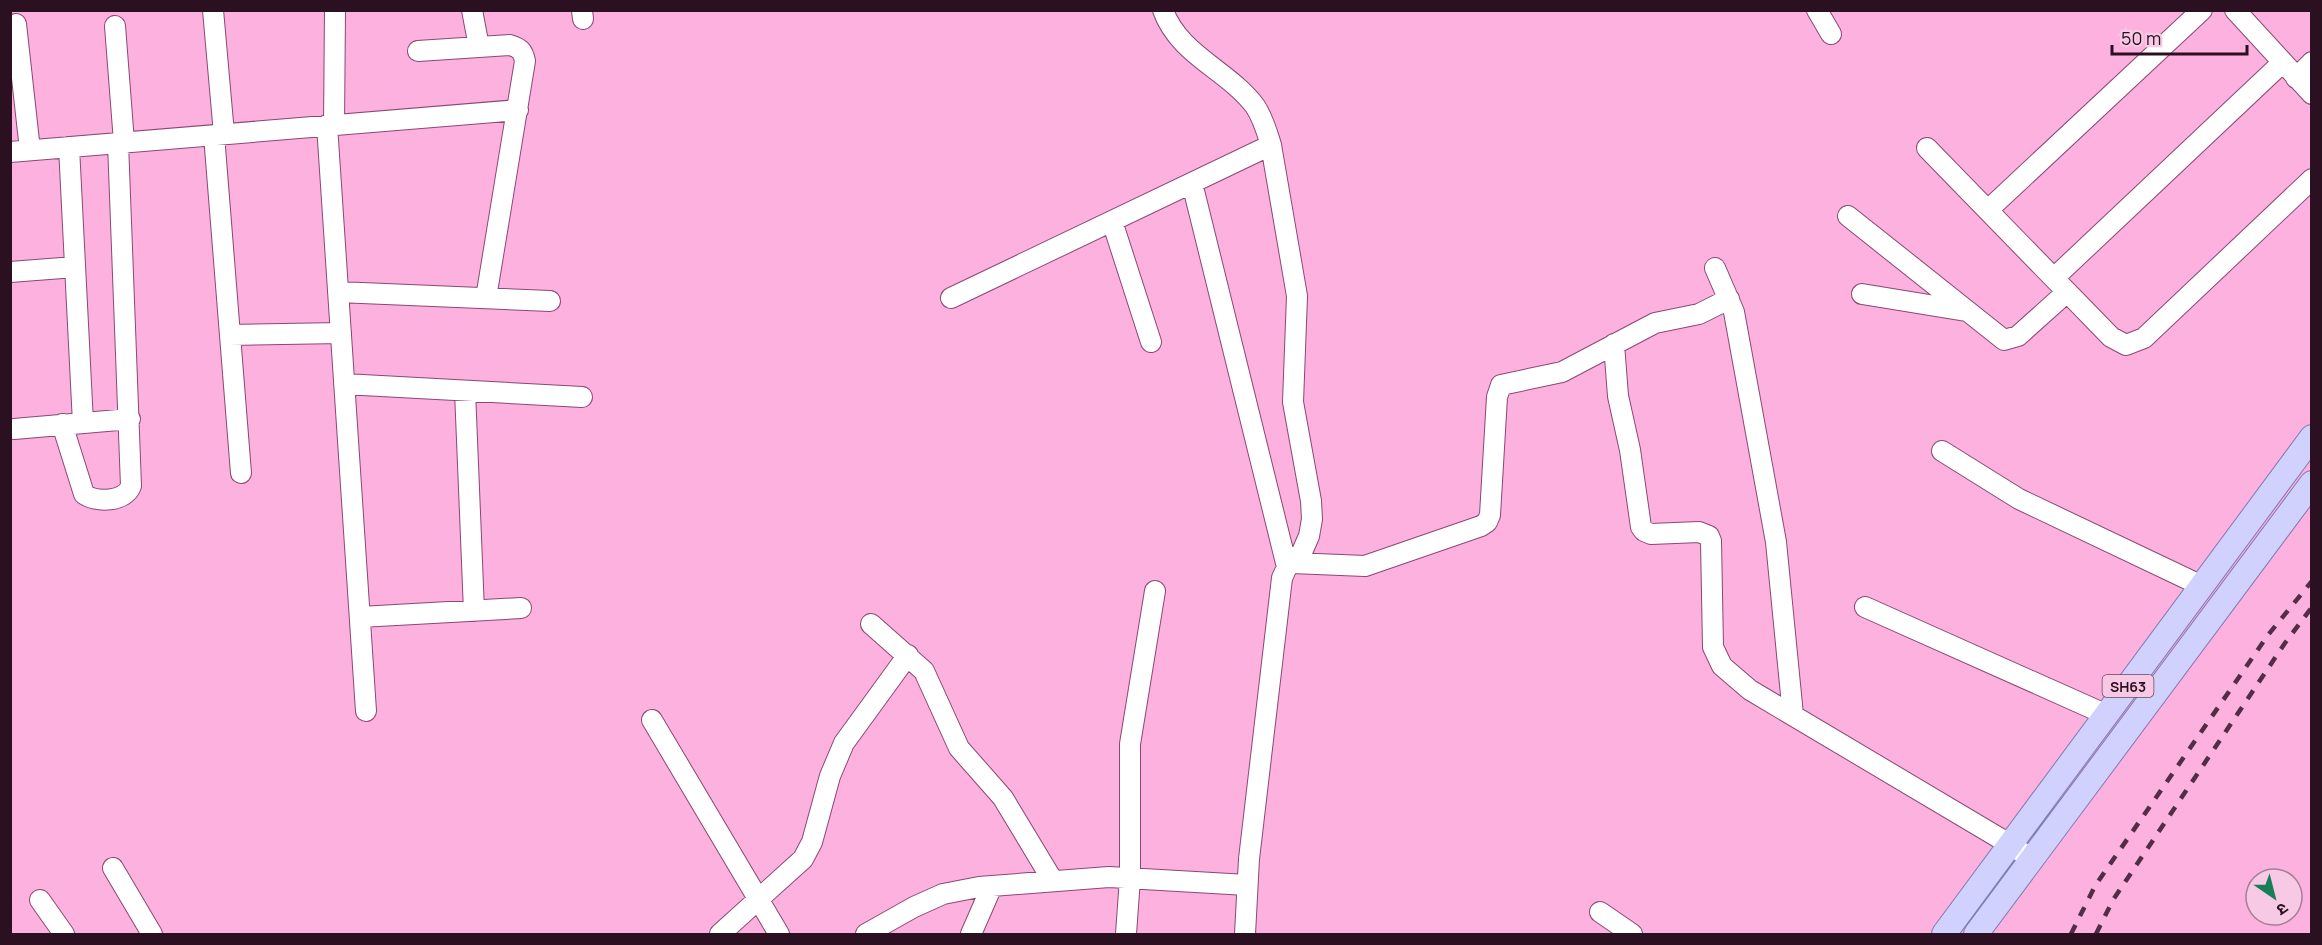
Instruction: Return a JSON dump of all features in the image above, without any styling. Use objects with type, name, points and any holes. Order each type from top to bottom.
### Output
[{"type":"main road","name":"SH63","points":[[1944,934],[2312,438]]},
{"type":"main road","points":[[2280,480],[2307,489]]},
{"type":"main road","name":"SH63","points":[[1976,934],[2307,489]]},
{"type":"street","points":[[213,10],[230,335],[241,473]]},
{"type":"street","points":[[335,10],[331,125],[338,292],[366,711]]},
{"type":"street","points":[[472,10],[479,47]]},
{"type":"street","points":[[1163,10],[1174,32],[1185,45],[1242,92],[1255,107],[1264,124],[1271,145],[1297,296],[1293,402],[1312,510],[1309,536],[1302,552],[1289,565],[1282,578],[1247,885],[1245,934]]},
{"type":"street","points":[[1817,10],[1832,34]]},
{"type":"street","points":[[1988,210],[2202,10]]},
{"type":"street","points":[[2235,10],[2312,94]]},
{"type":"street","points":[[16,24],[20,151],[518,110]]},
{"type":"street","points":[[62,424],[84,494],[90,498],[99,499],[129,493],[131,486],[130,419],[115,26]]},
{"type":"street","points":[[418,51],[510,45],[524,53],[525,61],[518,110],[486,298]]},
{"type":"street","points":[[2296,78],[2312,62]]},
{"type":"street","points":[[1848,216],[1998,336],[2004,340],[2011,339],[2018,336],[2060,285],[2282,63]]},
{"type":"street","points":[[951,298],[1271,145]]},
{"type":"street","points":[[69,147],[83,423]]},
{"type":"street","points":[[1927,148],[2111,337],[2126,345],[2144,338],[2312,179]]},
{"type":"street","points":[[1192,183],[1289,565]]},
{"type":"street","points":[[1112,221],[1151,342]]},
{"type":"street","points":[[10,272],[75,267]]},
{"type":"street","points":[[1715,268],[1734,312],[1776,542],[1793,715]]},
{"type":"street","points":[[338,292],[550,301]]},
{"type":"street","points":[[1863,294],[1967,312]]},
{"type":"street","points":[[1289,565],[1365,566],[1481,526],[1487,522],[1490,515],[1497,397],[1501,385],[1562,372],[1655,323],[1700,314],[1729,298]]},
{"type":"street","points":[[230,335],[341,333]]},
{"type":"street","points":[[1614,344],[1618,396],[1630,450],[1641,527],[1650,534],[1699,532],[1709,536],[1711,541],[1713,647],[1722,666],[1740,682],[2033,860]]},
{"type":"street","points":[[344,384],[582,397]]},
{"type":"street","points":[[465,391],[474,611]]},
{"type":"street","points":[[14,429],[130,419]]},
{"type":"street","points":[[1942,451],[2019,499],[2202,586]]},
{"type":"street","points":[[1126,934],[1130,878],[1130,744],[1155,591]]},
{"type":"street","points":[[1865,607],[2107,715]]},
{"type":"street","points":[[360,617],[520,608]]},
{"type":"street","points":[[871,624],[924,671],[959,747],[1003,798],[1053,881]]},
{"type":"street","points":[[720,934],[759,901],[795,867],[808,851],[836,759],[844,743],[908,655]]},
{"type":"street","points":[[652,720],[779,934]]},
{"type":"street","points":[[113,868],[152,934]]},
{"type":"street","points":[[866,934],[914,907],[943,894],[992,886],[1109,877],[1247,885]]},
{"type":"street","points":[[971,934],[992,886]]},
{"type":"street","points":[[40,900],[64,934]]},
{"type":"street","points":[[1600,912],[1632,934]]},
{"type":"railway","points":[[2071,934],[2095,886],[2268,635],[2312,581]]},
{"type":"railway","points":[[2096,934],[2113,900],[2285,643],[2312,607]]}]
